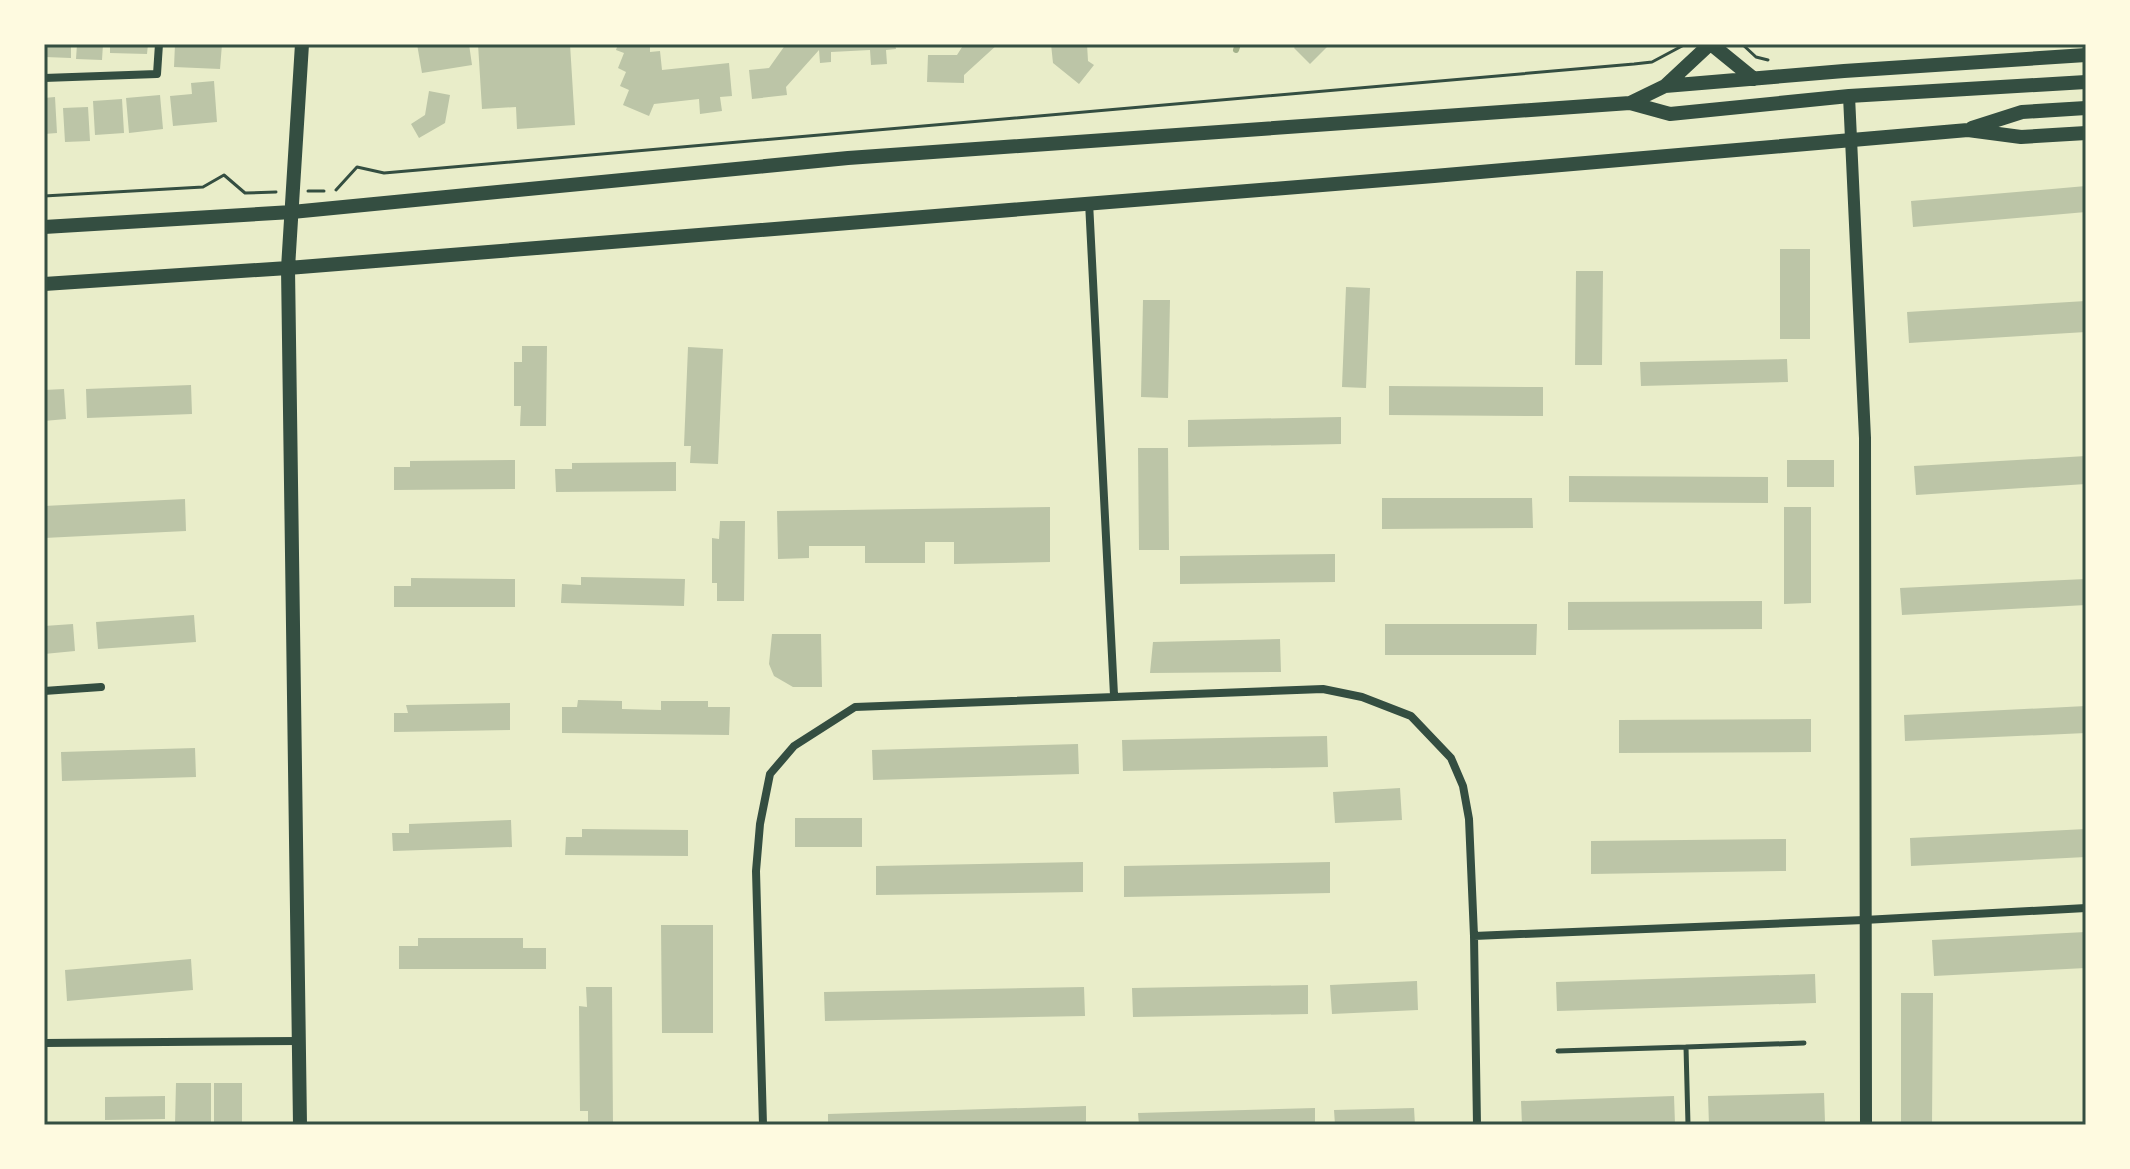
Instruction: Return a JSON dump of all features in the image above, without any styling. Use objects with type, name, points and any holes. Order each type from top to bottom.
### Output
[{"type":"main road","points":[[300,1125],[288,268],[302,44]]},
{"type":"main road","points":[[1630,103],[1665,86],[1711,44],[1754,79]]},
{"type":"main road","points":[[1665,86],[2086,55]]},
{"type":"main road","points":[[44,227],[292,212],[848,158],[1630,103],[1670,114],[1849,96],[2086,82]]},
{"type":"main road","points":[[44,284],[288,268],[1853,141],[1968,130],[2022,112],[2086,108]]},
{"type":"main road","points":[[1968,130],[2021,137],[2086,133]]},
{"type":"street","points":[[44,78],[157,74],[159,44]]},
{"type":"street","points":[[1849,96],[1865,438],[1866,1125]]},
{"type":"street","points":[[1089,202],[1114,695]]},
{"type":"street","points":[[44,691],[101,687]]},
{"type":"street","points":[[763,1125],[756,871],[760,824],[770,774],[794,746],[855,707],[1323,689],[1362,697],[1411,716],[1451,758],[1463,786],[1469,819],[1474,936],[1477,1125]]},
{"type":"street","points":[[1474,936],[2086,908]]},
{"type":"street","points":[[44,1043],[299,1041]]},
{"type":"lane","points":[[1558,1051],[1804,1043]]},
{"type":"lane","points":[[1686,1047],[1688,1125]]},
{"type":"path","points":[[338,190],[357,167],[384,173],[1634,64],[1652,62],[1679,46]]},
{"type":"path","points":[[44,196],[203,187],[224,175],[245,193]]},
{"type":"building","points":[[45,44],[71,44],[71,58],[45,57]]},
{"type":"building","points":[[77,44],[103,44],[102,60],[76,59]]},
{"type":"building","points":[[110,44],[148,44],[147,54],[110,53]]},
{"type":"building","points":[[175,44],[222,44],[220,69],[174,67]]},
{"type":"building","points":[[417,44],[469,44],[472,65],[422,73]]},
{"type":"building","points":[[478,44],[570,44],[575,125],[517,129],[516,107],[482,109]]},
{"type":"building","points":[[618,44],[650,44],[650,52],[660,51],[662,70],[729,63],[732,96],[720,97],[722,111],[700,114],[699,99],[654,104],[649,116],[623,105],[629,90],[620,86],[626,72],[618,68],[624,53],[616,50]]},
{"type":"building","points":[[786,44],[895,44],[896,49],[886,50],[887,64],[871,65],[870,50],[831,52],[831,62],[820,63],[819,50],[786,87],[787,95],[752,99],[749,70],[769,68]]},
{"type":"building","points":[[964,44],[998,44],[964,75],[964,83],[927,82],[928,55],[957,55]]},
{"type":"building","points":[[1051,44],[1087,44],[1088,61],[1094,65],[1079,84],[1053,63]]},
{"type":"building","points":[[1297,44],[1328,46],[1310,64],[1294,48]]},
{"type":"building","points":[[214,81],[217,122],[173,126],[170,96],[192,94],[191,83]]},
{"type":"building","points":[[429,91],[450,95],[445,123],[419,138],[411,124],[425,115]]},
{"type":"building","points":[[160,95],[163,129],[129,133],[126,98]]},
{"type":"building","points":[[55,97],[57,133],[44,134],[44,98]]},
{"type":"building","points":[[122,99],[124,133],[95,135],[93,101]]},
{"type":"building","points":[[88,107],[90,141],[65,142],[63,108]]},
{"type":"building","points":[[2086,186],[2086,212],[1913,227],[1911,201]]},
{"type":"building","points":[[1780,249],[1810,249],[1810,339],[1780,339]]},
{"type":"building","points":[[1576,271],[1603,271],[1602,365],[1575,365]]},
{"type":"building","points":[[1346,287],[1370,288],[1366,388],[1342,387]]},
{"type":"building","points":[[1143,300],[1170,300],[1168,398],[1141,397]]},
{"type":"building","points":[[2086,301],[2086,332],[1909,343],[1907,312]]},
{"type":"building","points":[[522,346],[547,346],[546,426],[520,426],[521,406],[514,406],[514,362],[522,362]]},
{"type":"building","points":[[688,347],[723,349],[718,464],[690,463],[691,446],[684,446]]},
{"type":"building","points":[[1787,359],[1788,382],[1641,386],[1640,362]]},
{"type":"building","points":[[191,385],[192,414],[87,418],[86,389]]},
{"type":"building","points":[[1389,386],[1543,387],[1543,416],[1389,415]]},
{"type":"building","points":[[64,389],[66,419],[44,421],[44,390]]},
{"type":"building","points":[[1341,417],[1341,444],[1188,447],[1188,420]]},
{"type":"building","points":[[1138,448],[1168,448],[1169,550],[1139,550]]},
{"type":"building","points":[[2086,456],[2086,484],[1916,495],[1914,466]]},
{"type":"building","points":[[515,460],[515,489],[394,490],[394,467],[410,467],[410,461]]},
{"type":"building","points":[[1787,460],[1834,460],[1834,487],[1787,487]]},
{"type":"building","points":[[676,462],[676,491],[556,492],[555,469],[572,469],[572,463]]},
{"type":"building","points":[[1569,476],[1768,477],[1768,503],[1569,502]]},
{"type":"building","points":[[1382,498],[1532,498],[1533,528],[1382,529]]},
{"type":"building","points":[[185,499],[186,531],[44,538],[44,506]]},
{"type":"building","points":[[1050,507],[1050,562],[954,564],[954,542],[925,542],[925,563],[865,563],[865,546],[809,546],[809,558],[778,559],[777,511]]},
{"type":"building","points":[[1784,507],[1811,507],[1811,603],[1784,604]]},
{"type":"building","points":[[720,521],[745,521],[744,601],[717,601],[717,583],[712,583],[712,538],[719,539]]},
{"type":"building","points":[[1335,554],[1335,582],[1180,584],[1180,556]]},
{"type":"building","points":[[581,577],[685,579],[684,606],[561,603],[562,584],[581,585]]},
{"type":"building","points":[[411,578],[515,579],[515,607],[394,607],[394,586],[411,586]]},
{"type":"building","points":[[2086,579],[2086,605],[1902,615],[1900,588]]},
{"type":"building","points":[[1762,601],[1762,629],[1568,630],[1568,602]]},
{"type":"building","points":[[194,615],[196,642],[98,649],[96,622]]},
{"type":"building","points":[[73,624],[75,651],[44,654],[44,626]]},
{"type":"building","points":[[1385,624],[1537,624],[1536,655],[1385,655]]},
{"type":"building","points":[[772,634],[821,634],[822,687],[793,687],[774,676],[769,664]]},
{"type":"building","points":[[1280,639],[1281,672],[1150,673],[1153,642]]},
{"type":"building","points":[[578,700],[622,701],[622,709],[661,710],[661,701],[708,701],[708,707],[730,707],[729,735],[562,733],[562,707],[577,707]]},
{"type":"building","points":[[510,703],[510,730],[394,732],[394,713],[408,713],[406,705]]},
{"type":"building","points":[[2086,706],[2086,733],[1905,741],[1904,715]]},
{"type":"building","points":[[1811,719],[1811,752],[1619,753],[1619,720]]},
{"type":"building","points":[[1327,736],[1328,767],[1123,771],[1122,740]]},
{"type":"building","points":[[1078,744],[1079,774],[873,780],[872,750]]},
{"type":"building","points":[[195,748],[196,777],[62,781],[61,752]]},
{"type":"building","points":[[1400,788],[1402,820],[1335,823],[1333,792]]},
{"type":"building","points":[[795,818],[862,818],[862,847],[795,847]]},
{"type":"building","points":[[511,820],[512,847],[393,851],[392,833],[409,833],[409,824]]},
{"type":"building","points":[[582,829],[688,830],[688,856],[565,855],[566,837],[582,837]]},
{"type":"building","points":[[2086,829],[2086,857],[1911,866],[1910,838]]},
{"type":"building","points":[[1786,839],[1786,871],[1591,874],[1591,841]]},
{"type":"building","points":[[1083,862],[1083,892],[876,895],[876,866]]},
{"type":"building","points":[[1330,862],[1330,893],[1124,897],[1124,866]]},
{"type":"building","points":[[661,925],[713,925],[713,1033],[662,1033]]},
{"type":"building","points":[[2086,932],[2086,968],[1934,976],[1932,940]]},
{"type":"building","points":[[418,938],[523,938],[523,948],[546,948],[546,969],[399,969],[399,946],[418,946]]},
{"type":"building","points":[[191,959],[193,990],[67,1001],[65,970]]},
{"type":"building","points":[[1815,974],[1816,1003],[1557,1011],[1556,982]]},
{"type":"building","points":[[1417,981],[1418,1010],[1332,1014],[1330,985]]},
{"type":"building","points":[[1308,985],[1308,1014],[1133,1017],[1132,988]]},
{"type":"building","points":[[586,987],[612,987],[613,1125],[588,1125],[588,1111],[580,1111],[579,1006],[587,1007]]},
{"type":"building","points":[[1084,987],[1085,1016],[825,1021],[824,992]]},
{"type":"building","points":[[1901,993],[1933,993],[1932,1125],[1901,1125]]},
{"type":"building","points":[[176,1083],[211,1083],[211,1125],[175,1125]]},
{"type":"building","points":[[214,1083],[242,1083],[242,1125],[214,1125]]},
{"type":"building","points":[[1824,1093],[1825,1122],[1709,1125],[1708,1096]]},
{"type":"building","points":[[165,1096],[165,1119],[105,1120],[105,1097]]},
{"type":"building","points":[[1674,1096],[1675,1124],[1522,1125],[1521,1101]]},
{"type":"building","points":[[1086,1106],[1086,1125],[828,1125],[828,1114]]},
{"type":"building","points":[[1315,1108],[1315,1125],[1139,1125],[1138,1113]]},
{"type":"building","points":[[1414,1108],[1415,1125],[1335,1125],[1334,1110]]},
{"type":"waterway","points":[[1236,50],[1238,44]]}]
